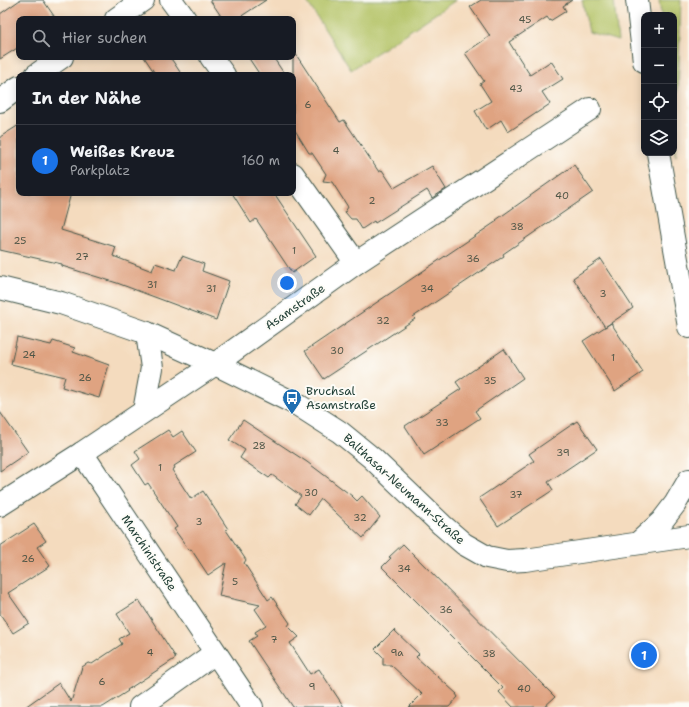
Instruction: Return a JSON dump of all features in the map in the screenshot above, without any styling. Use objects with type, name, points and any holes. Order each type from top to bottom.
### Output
[{"type":"street","points":[[120,16],[143,0]]},
{"type":"street","points":[[171,0],[183,16]]},
{"type":"street","points":[[636,0],[642,48]]},
{"type":"street","points":[[40,72],[58,60]]},
{"type":"street","points":[[213,60],[222,72]]},
{"type":"street","points":[[0,101],[16,89]]},
{"type":"street","name":"Asamstraße","points":[[0,505],[82,453],[215,364],[356,263],[590,109]]},
{"type":"street","points":[[659,156],[689,324]]},
{"type":"street","points":[[296,178],[356,263]]},
{"type":"street","name":"Balthasar-Neumann-Straße","points":[[0,288],[61,303],[147,332],[298,405],[340,432],[372,458],[464,544],[487,557],[507,561],[525,560],[638,542],[689,536]]},
{"type":"street","points":[[144,411],[152,368],[147,332]]},
{"type":"street","name":"Marchinistraße","points":[[82,453],[252,707]]},
{"type":"street","points":[[638,542],[662,522],[676,504],[689,480]]},
{"type":"street","points":[[140,707],[215,653]]},
{"type":"green space","points":[[306,0],[456,0],[351,70]]},
{"type":"green space","points":[[582,0],[614,0],[618,41],[589,32]]},
{"type":"green space","points":[[659,0],[681,0],[677,125],[677,12],[661,12]]},
{"type":"building","points":[[20,0],[43,0],[54,16],[16,16],[16,49],[0,59],[0,14]]},
{"type":"building","points":[[210,0],[266,0],[242,16],[221,16]]},
{"type":"building","points":[[481,0],[572,0],[563,6],[566,11],[550,21],[547,17],[509,42],[530,75],[551,61],[563,79],[542,92],[550,104],[508,132],[501,120],[486,130],[475,111],[491,101],[480,84],[484,81],[465,53],[490,36],[470,7]]},
{"type":"building","points":[[296,55],[340,122],[344,120],[379,172],[382,170],[394,188],[432,166],[446,189],[432,198],[427,190],[375,223],[374,221],[362,229],[356,219],[351,219],[345,212],[348,207],[332,182],[323,181],[326,174],[312,153],[309,153],[296,132],[296,72],[293,72],[293,60],[296,60]]},
{"type":"building","points":[[146,60],[172,60],[180,72],[154,72]]},
{"type":"building","points":[[250,60],[275,60],[283,72],[258,72]]},
{"type":"building","points":[[16,127],[16,196],[70,196],[61,230],[116,247],[113,256],[152,271],[155,263],[176,270],[182,256],[204,264],[202,271],[229,281],[216,320],[117,283],[62,266],[62,264],[0,250],[0,137]]},
{"type":"building","points":[[574,165],[593,192],[503,254],[504,256],[413,317],[415,319],[324,379],[305,351],[497,221],[496,220]]},
{"type":"building","points":[[234,196],[276,196],[316,256],[292,273],[256,219],[251,223]]},
{"type":"building","points":[[601,259],[633,308],[605,327],[573,278]]},
{"type":"building","points":[[611,323],[643,372],[615,391],[583,341]]},
{"type":"building","points":[[17,337],[51,345],[53,341],[75,348],[73,352],[109,365],[99,398],[62,387],[65,377],[11,364]]},
{"type":"building","points":[[504,349],[523,378],[475,411],[480,418],[424,455],[405,426],[461,389],[456,382]]},
{"type":"building","points":[[0,412],[28,452],[0,471]]},
{"type":"building","points":[[243,420],[307,462],[357,501],[362,496],[380,517],[363,538],[321,499],[309,515],[295,504],[301,496],[272,475],[269,478],[240,458],[245,450],[229,440]]},
{"type":"building","points":[[577,421],[597,449],[548,482],[553,490],[498,526],[479,498],[534,461],[529,454]]},
{"type":"building","points":[[168,430],[173,437],[182,431],[196,452],[174,466],[175,468],[172,470],[191,499],[203,491],[228,529],[226,530],[246,560],[244,563],[268,600],[272,597],[290,623],[288,626],[299,637],[290,643],[310,674],[319,669],[344,707],[293,707],[249,641],[257,636],[255,632],[266,625],[255,609],[260,605],[219,596],[226,563],[208,575],[191,549],[189,550],[174,529],[177,527],[148,483],[145,485],[132,465],[140,459],[135,451]]},
{"type":"building","points":[[34,524],[46,541],[37,547],[50,566],[8,593],[29,623],[13,633],[0,614],[0,546]]},
{"type":"building","points":[[403,544],[555,697],[544,707],[513,707],[499,692],[503,688],[382,567],[391,558],[389,557]]},
{"type":"building","points":[[139,600],[176,658],[103,707],[25,707],[59,683],[71,702],[82,667],[88,663],[92,664],[122,644],[119,639],[129,633],[117,614]]},
{"type":"building","points":[[394,630],[419,654],[416,657],[457,694],[458,697],[449,707],[409,707],[422,694],[391,665],[383,665],[383,657],[375,649]]},
{"type":"place","name":"Bruchsal Asamstraße","points":[[292,415]]},
{"type":"place","name":"Weißes Kreuz","points":[[644,655]]}]
